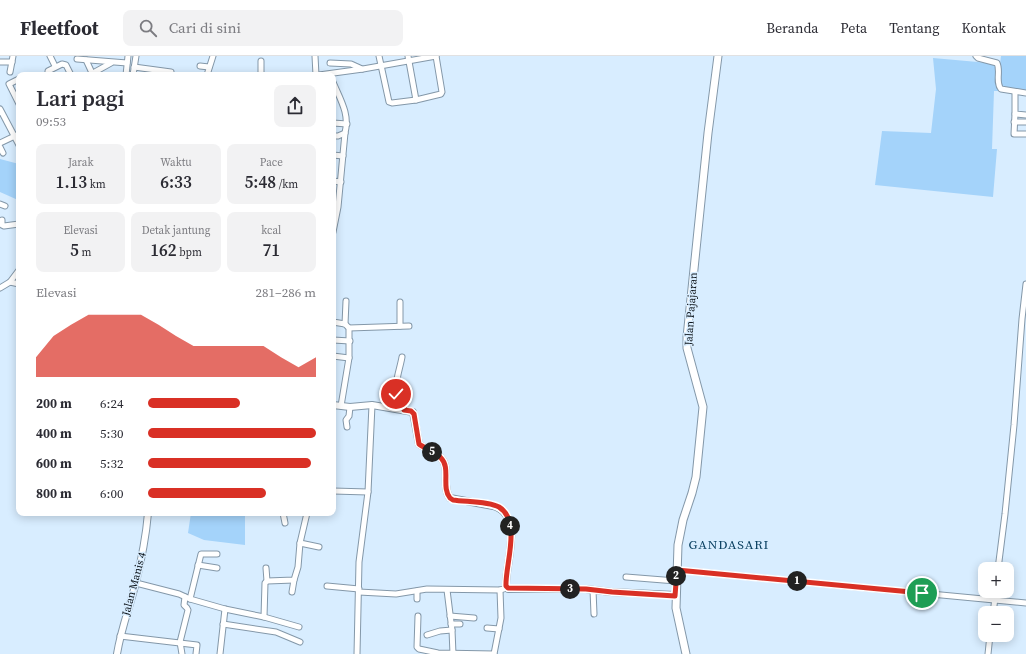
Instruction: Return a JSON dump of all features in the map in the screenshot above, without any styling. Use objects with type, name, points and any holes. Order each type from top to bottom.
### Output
[{"type":"main road","name":"Jalan Pajajaran","points":[[686,654],[676,614],[676,581],[681,528],[696,477],[703,404],[687,348],[687,337],[708,133],[718,56]]},
{"type":"street","points":[[50,56],[56,66]]},
{"type":"street","points":[[126,72],[128,56]]},
{"type":"street","points":[[133,72],[136,56]]},
{"type":"street","points":[[208,72],[213,56]]},
{"type":"street","points":[[315,56],[316,72]]},
{"type":"street","points":[[336,74],[363,69],[382,65],[408,59],[436,56],[442,92],[441,94],[416,100],[395,103],[390,102],[382,65],[379,56]]},
{"type":"street","points":[[976,56],[978,58],[997,63],[999,67],[999,88],[1003,90],[1026,93]]},
{"type":"street","points":[[0,62],[12,59],[10,72]]},
{"type":"street","points":[[77,59],[127,63]]},
{"type":"street","points":[[408,59],[416,100]]},
{"type":"street","points":[[86,60],[92,72]]},
{"type":"street","points":[[261,72],[262,61]]},
{"type":"street","points":[[96,72],[112,62]]},
{"type":"street","points":[[330,63],[351,64],[363,69]]},
{"type":"street","points":[[48,72],[56,66],[64,64],[69,72]]},
{"type":"street","points":[[200,66],[209,67]]},
{"type":"street","points":[[134,67],[171,72]]},
{"type":"street","points":[[16,81],[9,84],[16,98]]},
{"type":"street","points":[[336,88],[345,108],[347,124],[341,182],[336,207]]},
{"type":"street","points":[[1015,92],[1014,134],[1026,134]]},
{"type":"street","points":[[0,109],[16,134]]},
{"type":"street","points":[[1015,114],[1026,115]]},
{"type":"street","points":[[1014,122],[1026,122]]},
{"type":"street","points":[[336,123],[347,124]]},
{"type":"street","points":[[336,136],[345,133]]},
{"type":"street","points":[[0,143],[16,136]]},
{"type":"street","points":[[336,155],[343,156]]},
{"type":"street","points":[[336,181],[341,182]]},
{"type":"street","points":[[2,220],[2,225],[4,226],[16,224]]},
{"type":"street","points":[[0,288],[16,276]]},
{"type":"street","points":[[10,282],[16,283]]},
{"type":"street","points":[[999,562],[1008,484],[1026,284]]},
{"type":"street","points":[[341,406],[349,358],[350,341],[347,326],[346,301]]},
{"type":"street","points":[[400,302],[400,326]]},
{"type":"street","points":[[336,323],[347,326],[409,326]]},
{"type":"street","points":[[336,340],[350,341]]},
{"type":"street","points":[[336,356],[349,358]]},
{"type":"street","points":[[402,357],[399,376],[396,383],[396,394],[405,398],[404,410]]},
{"type":"street","points":[[336,405],[350,407],[372,405],[411,411],[414,414],[419,444],[439,456],[444,462],[447,492],[450,498],[453,500],[498,507],[506,514],[512,534],[503,589],[501,618],[494,654],[453,654],[421,650],[417,647],[418,616]]},
{"type":"street","points":[[357,654],[359,562],[368,492],[372,405]]},
{"type":"street","points":[[347,428],[346,420],[349,416],[350,407]]},
{"type":"street","points":[[336,491],[368,492]]},
{"type":"street","name":"Jalan Manis 4","points":[[117,654],[120,636],[136,584],[148,516]]},
{"type":"street","points":[[284,516],[285,523]]},
{"type":"street","points":[[292,592],[298,568],[300,543],[306,516]]},
{"type":"street","points":[[300,543],[318,547]]},
{"type":"street","points":[[182,654],[180,642],[188,610],[188,608],[184,605],[188,598],[198,565],[202,554],[217,554]]},
{"type":"street","points":[[198,565],[217,568]]},
{"type":"street","points":[[264,617],[265,585],[267,582],[266,568]]},
{"type":"street","points":[[677,570],[1026,603]]},
{"type":"street","points":[[626,577],[676,581]]},
{"type":"street","points":[[267,582],[294,580]]},
{"type":"street","points":[[136,584],[179,594],[225,609],[264,617],[299,627]]},
{"type":"street","points":[[327,586],[396,594],[427,589],[503,589],[593,590],[675,596]]},
{"type":"street","points":[[447,590],[452,630],[453,654]]},
{"type":"street","points":[[593,590],[594,614]]},
{"type":"street","points":[[417,591],[417,599]]},
{"type":"street","points":[[994,600],[994,606]]},
{"type":"street","points":[[220,654],[225,609]]},
{"type":"street","points":[[450,616],[474,618]]},
{"type":"street","points":[[223,624],[276,632],[300,642]]},
{"type":"street","points":[[451,624],[460,624]]},
{"type":"street","points":[[487,628],[498,629]]},
{"type":"street","points":[[427,635],[440,631],[452,630]]},
{"type":"street","points":[[120,636],[197,645],[196,654]]},
{"type":"street","points":[[988,654],[989,642]]},
{"type":"shaded area","points":[[1001,56],[1026,56],[1026,91],[994,91],[992,149],[997,149],[993,197],[875,185],[882,131],[931,133],[936,89],[933,58],[1000,64]]},
{"type":"shaded area","points":[[0,159],[16,163],[16,199],[0,192]]},
{"type":"shaded area","points":[[191,516],[245,516],[245,545],[204,540],[188,533]]},
{"type":"district","name":"GANDASARI","points":[[729,544]]},
{"type":"route","points":[[396,394],[397,396],[404,397],[406,399],[404,410],[411,411],[414,414],[419,444],[442,458],[445,467],[448,496],[453,500],[498,507],[506,514],[512,534],[506,577],[507,588],[586,589],[675,596],[677,570],[922,593]]}]
